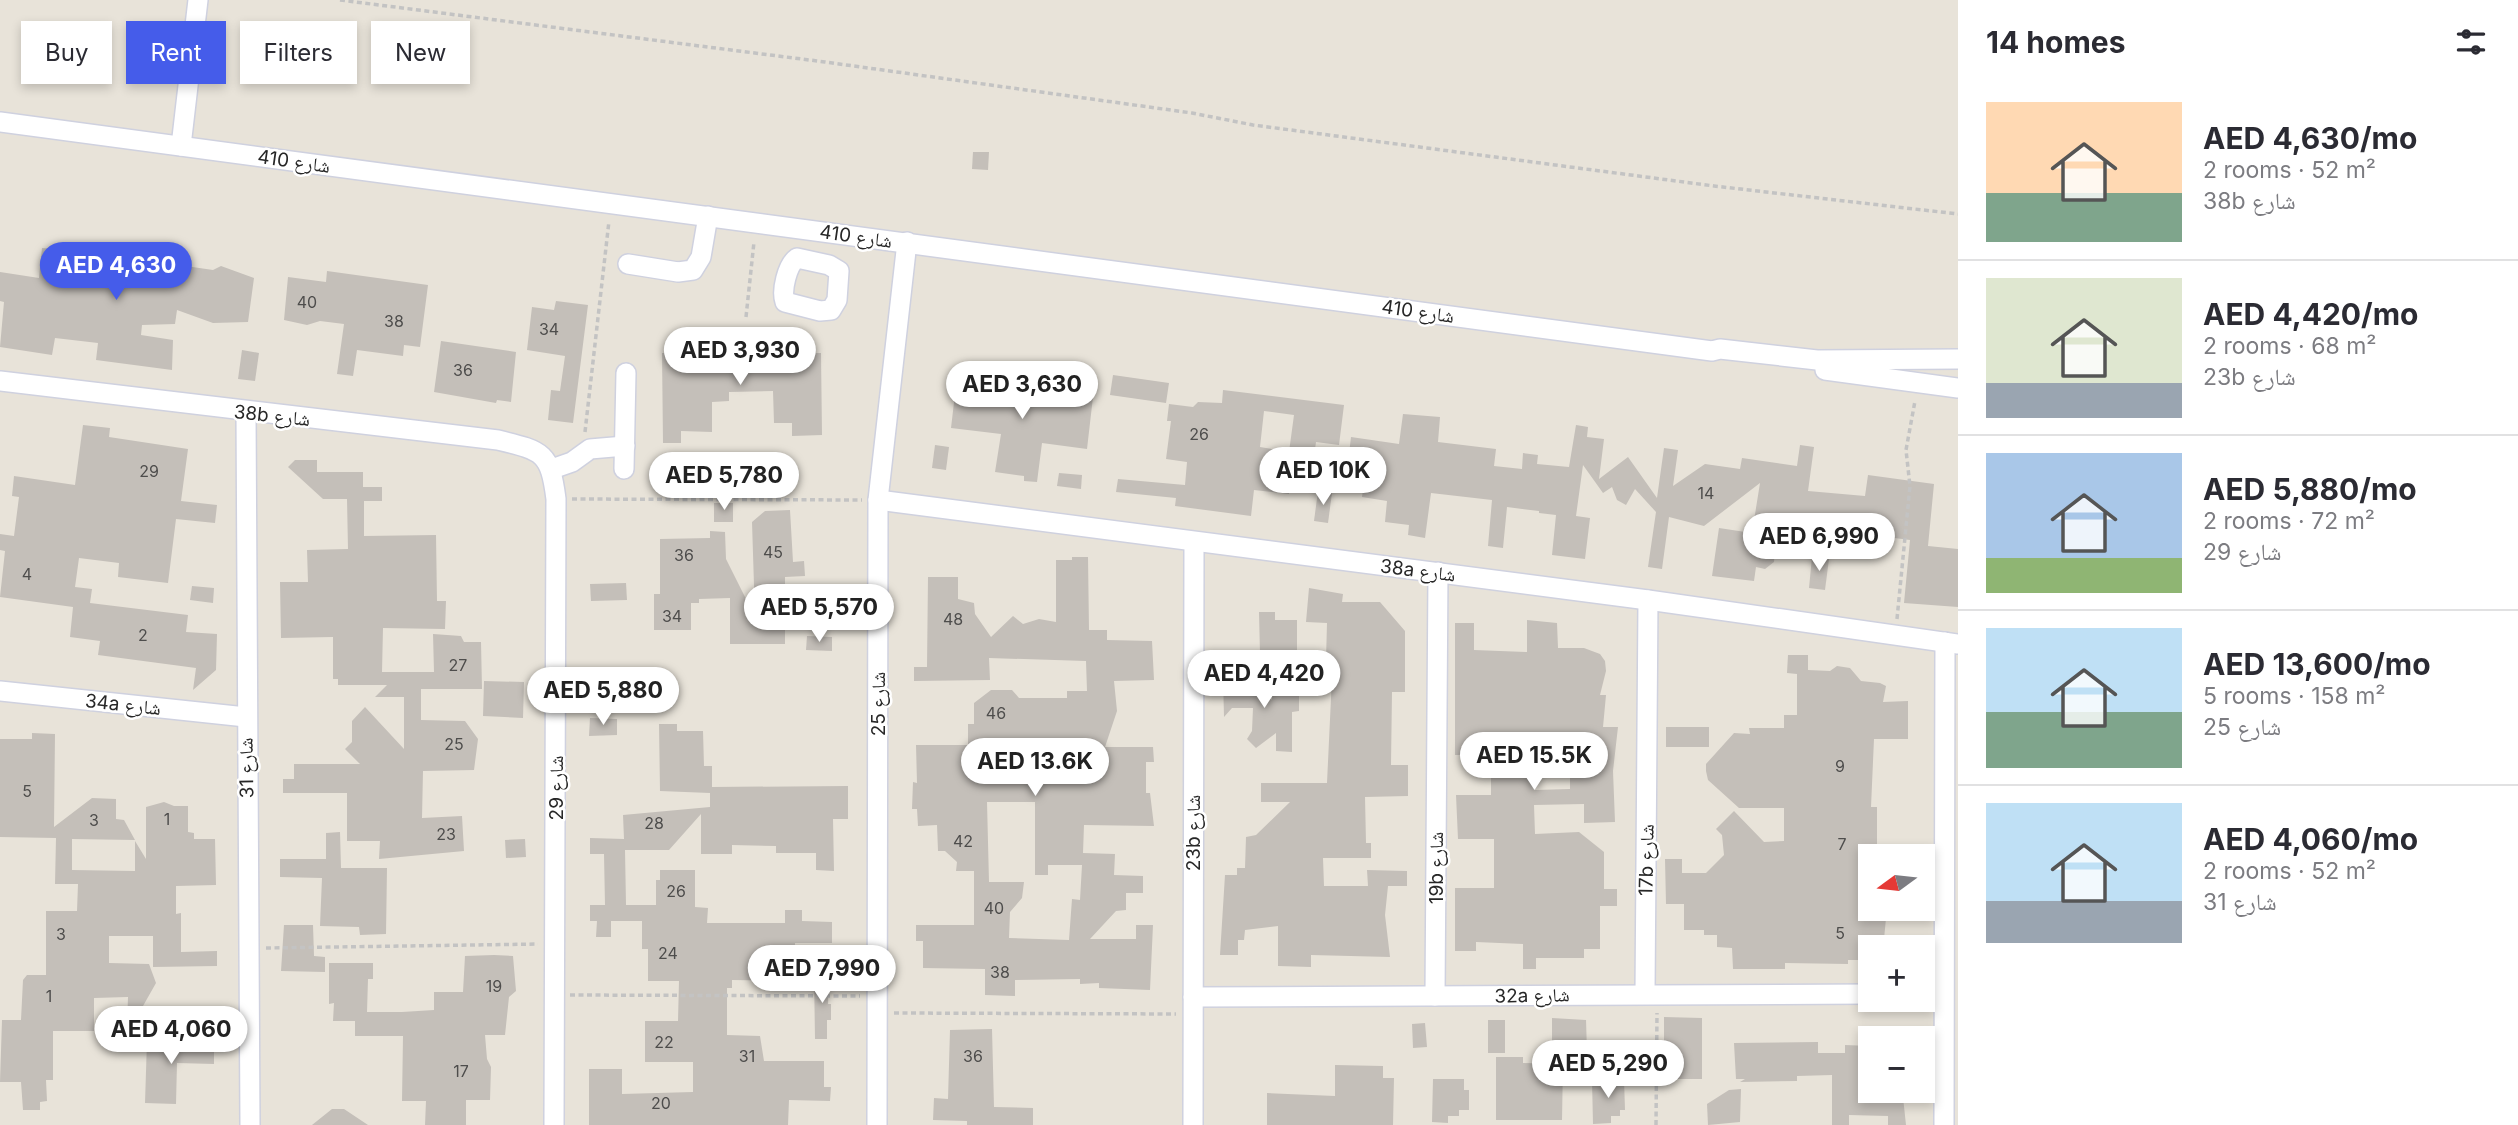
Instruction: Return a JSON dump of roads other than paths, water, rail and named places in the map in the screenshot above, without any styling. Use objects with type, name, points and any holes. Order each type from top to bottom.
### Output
[{"type":"street","points":[[181,146],[198,0]]},
{"type":"street","name":"شارع 410","points":[[0,122],[1712,351],[1720,349],[1827,360],[1958,359]]},
{"type":"street","points":[[628,264],[678,272],[693,270],[701,257],[708,216]]},
{"type":"street","points":[[797,258],[799,228]]},
{"type":"street","name":"شارع 25","points":[[877,1125],[877,500],[907,242]]},
{"type":"street","name":"شارع 410","points":[[1712,351],[1717,355],[1958,388]]},
{"type":"street","points":[[624,469],[626,373]]},
{"type":"street","name":"38b شارع","points":[[0,381],[498,440],[529,447],[547,462]]},
{"type":"street","name":"شارع 31","points":[[246,412],[250,1125]]},
{"type":"street","points":[[547,462],[572,462],[583,452],[625,446]]},
{"type":"street","name":"شارع 29","points":[[547,462],[556,499],[554,1125]]},
{"type":"street","name":"38a شارع","points":[[877,500],[1648,600],[1951,643]]},
{"type":"street","name":"23b شارع","points":[[1193,1125],[1194,542]]},
{"type":"street","name":"19b شارع","points":[[1435,996],[1437,572]]},
{"type":"street","name":"17b شارع","points":[[1648,600],[1651,993]]},
{"type":"street","points":[[1944,1125],[1943,995],[1951,643]]},
{"type":"street","name":"34a شارع","points":[[0,691],[246,717]]},
{"type":"street","name":"32a شارع","points":[[1193,1006],[1435,996],[1651,993],[1858,995]]},
{"type":"street","points":[[1935,995],[1943,995]]}]
